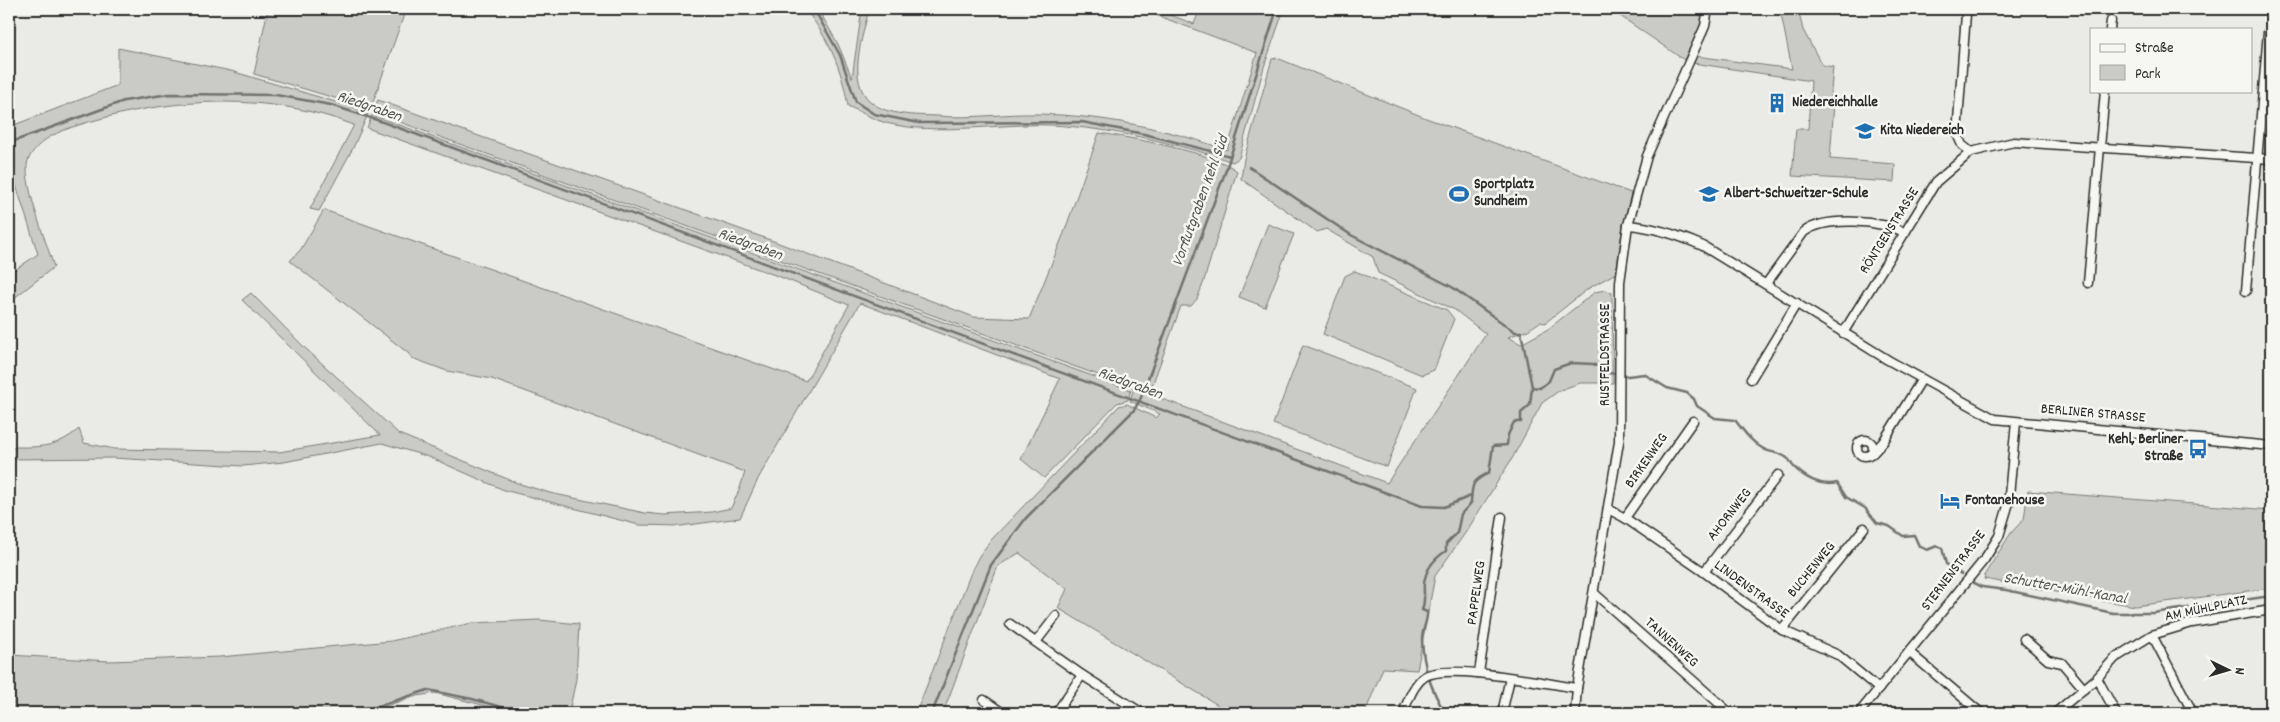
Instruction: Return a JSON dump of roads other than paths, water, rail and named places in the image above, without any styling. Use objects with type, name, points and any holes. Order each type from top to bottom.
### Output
[{"type":"street","name":"RUSTFELDSTRASSE","points":[[1575,713],[1577,688],[1619,442],[1621,369],[1620,282],[1628,225],[1647,156],[1705,26],[1708,9]]},
{"type":"street","points":[[1966,14],[1957,134],[1962,145],[1971,152]]},
{"type":"street","points":[[2246,291],[2268,32]]},
{"type":"street","points":[[2088,282],[2105,92]]},
{"type":"street","name":"RÖNTGENSTRASSE","points":[[1843,333],[1936,182],[1971,152],[2014,142],[2271,159]]},
{"type":"street","points":[[1766,284],[1799,239],[1812,226],[1834,222],[1894,226],[1905,233]]},
{"type":"street","name":"BERLINER STRASSE","points":[[1628,225],[1674,233],[1703,246],[1843,333],[1977,411],[1995,419],[2271,446]]},
{"type":"street","points":[[1750,379],[1797,303]]},
{"type":"street","points":[[1873,453],[1883,442],[1922,379]]},
{"type":"street","name":"BIRKENWEG","points":[[1625,518],[1692,421]]},
{"type":"street","name":"STERNENSTRASSE","points":[[1858,713],[1984,560],[1999,536],[2008,506],[2016,422]]},
{"type":"street","name":"AHORNWEG","points":[[1704,572],[1778,475]]},
{"type":"street","name":"LINDENSTRASSE","points":[[1608,509],[1625,518],[1704,572],[1782,630],[1838,655],[1879,689]]},
{"type":"street","name":"PAPPELWEG","points":[[1479,674],[1502,517]]},
{"type":"street","name":"BUCHENWEG","points":[[1782,630],[1864,528]]},
{"type":"street","name":"TANNENWEG","points":[[1594,592],[1730,713]]},
{"type":"street","name":"AM MÜHLPLATZ","points":[[2055,713],[2097,678],[2115,658],[2152,635],[2192,622],[2271,610]]},
{"type":"street","points":[[1036,642],[1056,616]]},
{"type":"street","points":[[1010,624],[1082,675],[1142,713]]},
{"type":"street","points":[[2152,635],[2194,713]]},
{"type":"street","points":[[2024,639],[2048,660],[2062,664],[2084,689]]},
{"type":"street","points":[[1909,652],[1981,713]]},
{"type":"street","points":[[1403,713],[1412,692],[1423,678],[1434,672],[1479,674],[1577,688]]},
{"type":"street","points":[[1056,713],[1082,675]]},
{"type":"street","points":[[1502,713],[1510,678]]},
{"type":"street","points":[[2097,678],[2116,713]]},
{"type":"street","points":[[984,700],[1002,713]]},
{"type":"waterway","points":[[814,9],[840,55],[856,102],[874,114],[919,123],[1082,122],[1144,134],[1230,156]]},
{"type":"waterway","name":"Vorflutgraben Kehl Süd","points":[[932,713],[991,565],[1026,518],[1134,410],[1140,400],[1226,170],[1277,9]]},
{"type":"waterway","name":"Riedgraben","points":[[9,143],[124,101],[169,94],[276,95],[331,105],[380,121],[1422,506],[1444,507],[1471,496]]},
{"type":"waterway","points":[[1249,167],[1351,235],[1452,287],[1515,332],[1521,332],[1532,387]]},
{"type":"waterway","name":"Schutter-Mühl-Kanal","points":[[1445,713],[1429,678],[1424,659],[1422,635],[1427,612],[1422,610],[1424,583],[1427,573],[1438,557],[1446,551],[1446,544],[1457,533],[1461,514],[1471,503],[1474,484],[1489,473],[1493,446],[1507,445],[1508,435],[1514,422],[1521,422],[1521,413],[1530,405],[1532,387],[1540,388],[1549,381],[1554,369],[1571,363],[1593,364],[1610,373],[1628,376],[1644,374],[1667,388],[1687,393],[1694,399],[1697,406],[1715,418],[1735,420],[1754,442],[1765,450],[1784,456],[1798,471],[1808,478],[1819,483],[1837,483],[1846,497],[1865,508],[1877,523],[1889,526],[1903,536],[1914,535],[1919,546],[1927,550],[1937,546],[1942,548],[1946,564],[1961,574]]},
{"type":"waterway","name":"Schutter-Mühl-Kanal","points":[[1974,583],[1982,587],[2006,590],[2113,613],[2153,613],[2271,596]]},
{"type":"waterway","points":[[357,713],[428,690],[472,699],[523,713]]},
{"type":"place","name":"Niedereichhalle","points":[[1777,103]]},
{"type":"place","name":"Kita Niedereich","points":[[1865,131]]},
{"type":"place","name":"Sportplatz Sundheim","points":[[1459,194]]},
{"type":"place","name":"Albert-Schweitzer-Schule","points":[[1709,194]]},
{"type":"place","name":"Kehl, Berliner Straße","points":[[2198,449]]},
{"type":"place","name":"Fontanehouse","points":[[1950,501]]}]
